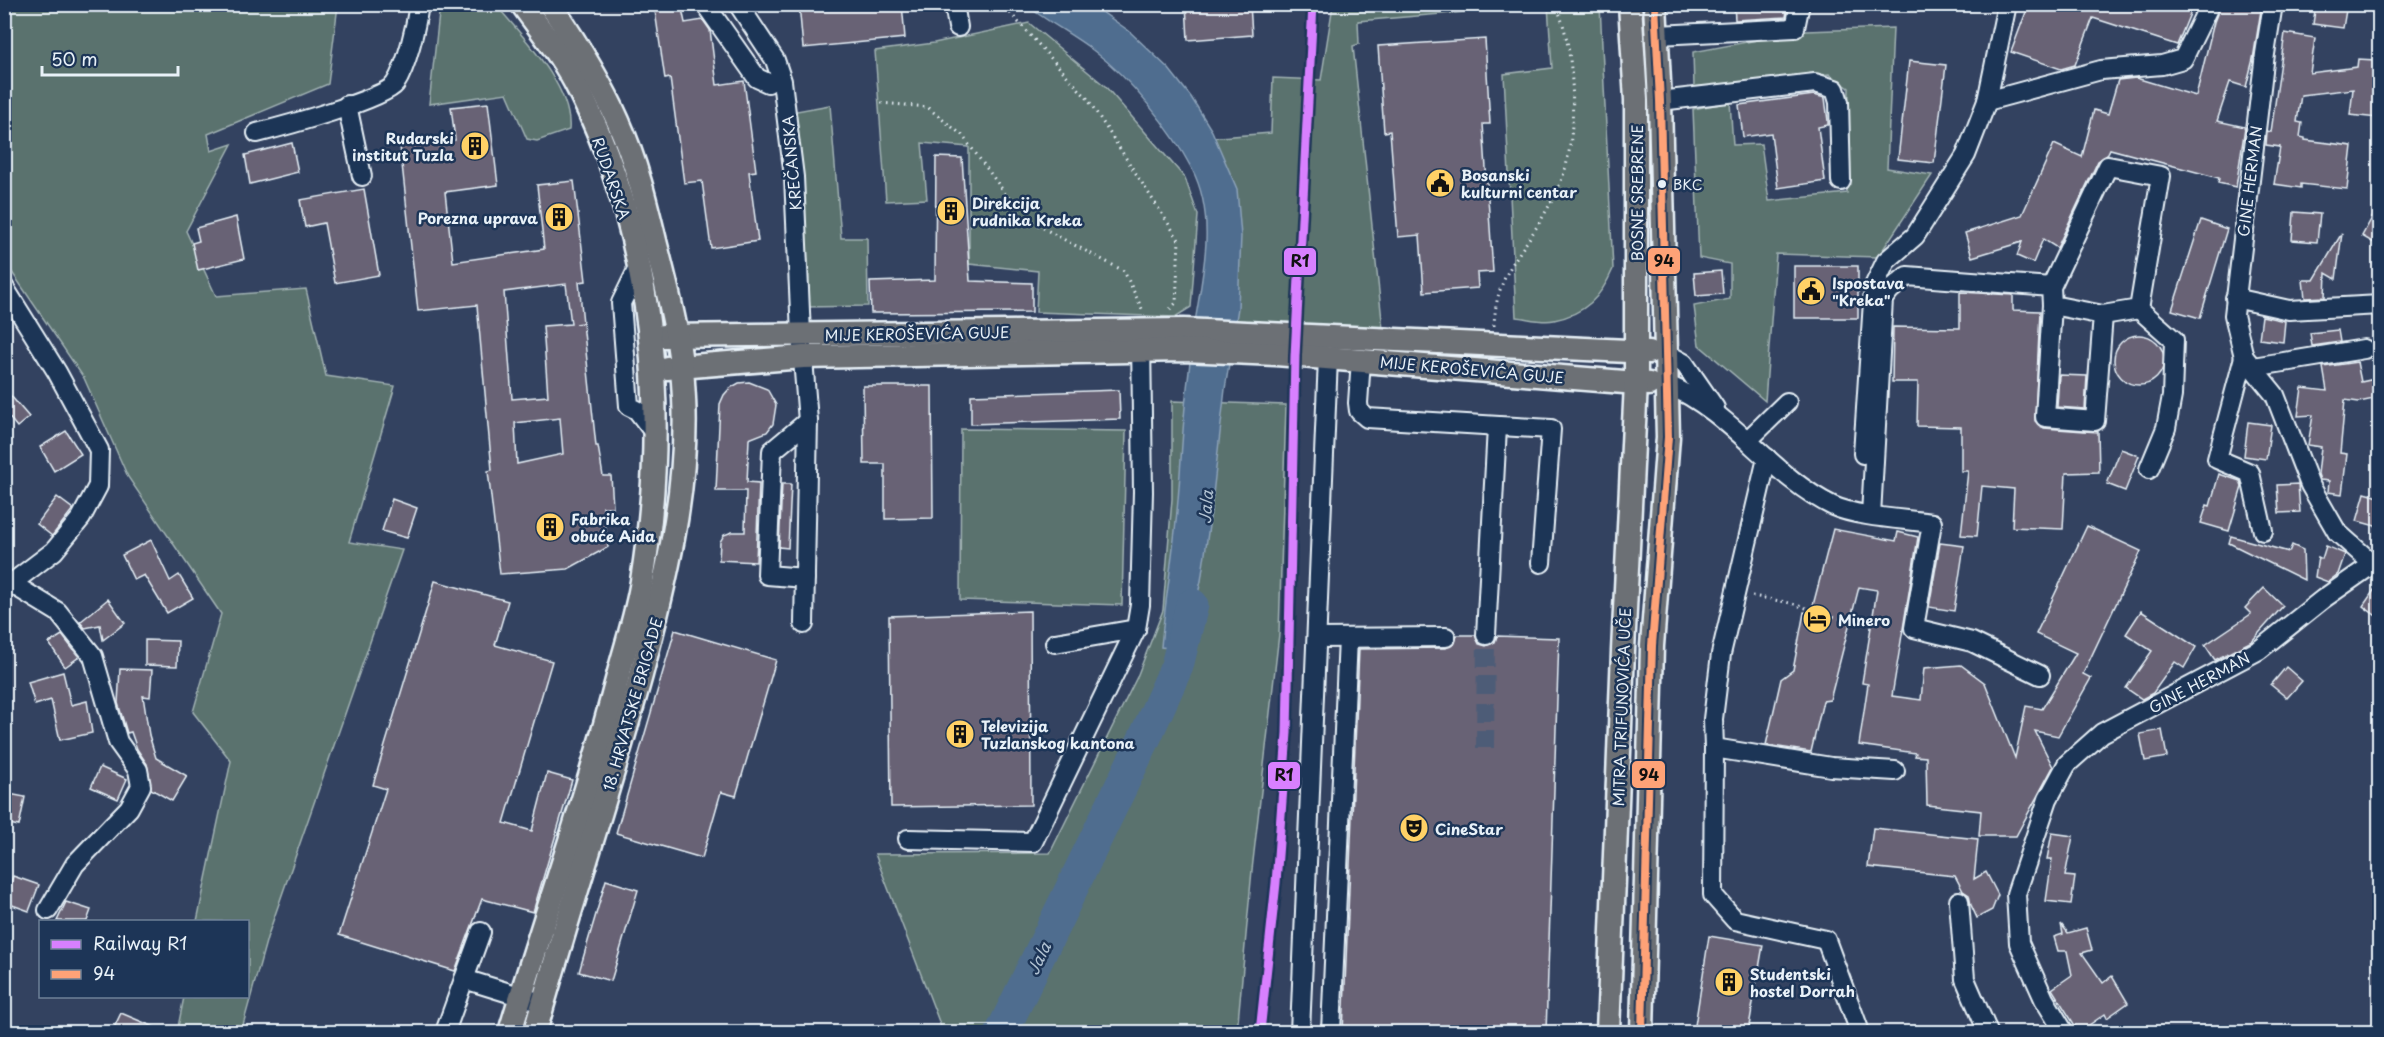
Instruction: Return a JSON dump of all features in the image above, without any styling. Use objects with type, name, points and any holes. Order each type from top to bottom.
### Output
[{"type":"main road","name":"RUDARSKA","points":[[522,4],[579,89],[616,181],[640,264],[654,369]]},
{"type":"main road","name":"RUDARSKA","points":[[550,4],[597,80],[618,122],[640,179],[678,335],[682,366]]},
{"type":"main road","name":"BOSNE SREBRENE","points":[[1630,4],[1636,100],[1636,383]]},
{"type":"main road","name":"BOSNE SREBRENE","points":[[1655,4],[1658,36],[1666,353]]},
{"type":"main road","name":"MIJE KEROŠEVIĆA GUJE","points":[[654,369],[802,346],[1142,331],[1184,340],[1277,344],[1666,353]]},
{"type":"main road","name":"MIJE KEROŠEVIĆA GUJE","points":[[651,337],[678,335],[802,346]]},
{"type":"main road","name":"MIJE KEROŠEVIĆA GUJE","points":[[1277,344],[1328,358],[1668,385]]},
{"type":"main road","name":"MITRA TRIFUNOVIĆA UČE","points":[[1642,1032],[1652,646],[1668,438],[1666,353]]},
{"type":"main road","name":"18. HRVATSKE BRIGADE","points":[[535,1032],[619,753],[664,587],[676,516],[683,452],[685,403],[682,366]]},
{"type":"main road","name":"18. HRVATSKE BRIGADE","points":[[510,1032],[599,748],[642,583],[656,435],[654,369]]},
{"type":"main road","name":"MITRA TRIFUNOVIĆA UČE","points":[[1608,1032],[1636,383]]},
{"type":"street","points":[[257,133],[300,122],[372,98],[394,85],[409,50],[419,4]]},
{"type":"street","points":[[705,4],[757,78],[768,83]]},
{"type":"street","name":"KREČANSKA","points":[[738,4],[775,60],[782,81],[794,177],[808,421],[804,624]]},
{"type":"street","points":[[954,4],[958,27]]},
{"type":"street","points":[[1658,36],[1795,28],[1800,4]]},
{"type":"street","points":[[1865,513],[1874,286],[1886,261],[1915,236],[1966,155],[1987,101],[2007,4]]},
{"type":"street","points":[[1987,101],[2102,70],[2162,65],[2183,59],[2210,4]]},
{"type":"street","name":"GINE HERMAN","points":[[2064,1032],[2044,999],[2019,944],[2016,894],[2048,800],[2067,764],[2102,733],[2259,650],[2323,599],[2376,563],[2337,532],[2310,485],[2275,395],[2248,362],[2234,315],[2273,4]]},
{"type":"street","points":[[1660,101],[1815,82],[1835,89],[1839,102],[1841,181]]},
{"type":"street","points":[[347,105],[362,176]]},
{"type":"street","points":[[2103,315],[2095,421],[2045,417],[2052,305],[2051,287],[2108,166],[2161,176],[2139,309]]},
{"type":"street","points":[[640,264],[621,303],[629,406],[637,410],[656,435]]},
{"type":"street","points":[[1865,513],[1884,299],[1890,290],[1907,276],[2051,287]]},
{"type":"street","points":[[4,287],[57,372],[99,450],[98,486],[81,518],[54,551],[8,587],[58,612],[93,656],[118,742],[138,770],[141,786],[129,808],[75,864],[48,910]]},
{"type":"street","points":[[2235,297],[2289,310],[2379,305]]},
{"type":"street","points":[[2052,305],[2103,315],[2139,309]]},
{"type":"street","points":[[2139,309],[2174,340],[2172,396],[2166,428],[2149,470]]},
{"type":"street","points":[[908,839],[1033,842],[1136,629],[1140,605],[1143,492],[1142,331]]},
{"type":"street","points":[[2248,362],[2364,349]]},
{"type":"street","points":[[1666,353],[1684,363],[1725,422]]},
{"type":"street","points":[[1300,1032],[1328,358]]},
{"type":"street","points":[[1361,360],[1358,403],[1359,411],[1367,418],[1551,429],[1541,563]]},
{"type":"street","name":"GINE HERMAN","points":[[2248,362],[2217,459],[2250,473],[2264,531]]},
{"type":"street","points":[[1668,385],[1686,393],[1808,490],[1834,507],[1932,523],[1914,628],[1972,642],[2040,675]]},
{"type":"street","points":[[1748,440],[1787,402]]},
{"type":"street","points":[[805,578],[767,575],[772,451],[808,421]]},
{"type":"street","points":[[1486,635],[1497,426]]},
{"type":"street","points":[[1767,458],[1721,654],[1713,719],[1713,895],[1735,920],[1826,940],[1860,1032]]},
{"type":"street","points":[[1055,642],[1136,629]]},
{"type":"street","points":[[1317,638],[1446,637]]},
{"type":"street","points":[[1331,1032],[1348,638]]},
{"type":"street","points":[[1714,748],[1831,767],[1895,771]]},
{"type":"street","points":[[1959,901],[1965,979],[1988,1032]]},
{"type":"street","points":[[445,1032],[481,932]]},
{"type":"street","points":[[464,979],[543,1003]]},
{"type":"path","points":[[1002,4],[1087,98],[1179,240],[1176,303],[1165,315]]},
{"type":"path","points":[[1494,331],[1495,303],[1500,288],[1508,270],[1542,219],[1558,188],[1569,147],[1571,62],[1566,32],[1555,4]]},
{"type":"path","points":[[881,103],[927,107],[962,135],[1022,216],[1124,271],[1142,331]]},
{"type":"path","points":[[1772,601],[1821,611],[1862,625]]},
{"type":"green space","points":[[4,5],[338,5],[328,84],[208,134],[211,151],[232,144],[186,231],[216,296],[306,289],[326,376],[395,386],[349,542],[402,550],[267,938],[241,1032],[177,1032],[184,998],[249,998],[249,920],[197,920],[231,761],[193,712],[221,614],[128,477],[84,378],[5,262]]},
{"type":"green space","points":[[440,5],[496,5],[532,47],[555,80],[568,114],[569,130],[537,141],[527,139],[507,93],[429,104]]},
{"type":"green space","points":[[1333,5],[1548,5],[1358,21],[1359,44],[1353,46],[1384,339],[1217,332],[1224,233],[1195,139],[1271,133],[1273,78],[1321,80]]},
{"type":"green space","points":[[1548,5],[1600,5],[1613,269],[1603,288],[1591,303],[1565,317],[1545,321],[1516,317],[1504,74],[1552,68]]},
{"type":"green space","points":[[1029,23],[1105,86],[1185,178],[1198,215],[1191,307],[1175,317],[1036,312],[1038,271],[969,264],[969,147],[922,143],[927,199],[886,201],[875,51],[934,43]]},
{"type":"green space","points":[[1893,28],[1887,168],[1932,175],[1878,257],[1776,254],[1765,401],[1699,345],[1694,306],[1730,299],[1730,264],[1699,258],[1693,109],[1730,102],[1733,145],[1761,144],[1769,201],[1847,193],[1849,88],[1829,74],[1694,87],[1693,52],[1806,31]]},
{"type":"green space","points":[[830,105],[841,238],[867,238],[868,306],[806,307],[791,112]]},
{"type":"green space","points":[[1172,401],[1286,405],[1279,634],[1252,870],[1237,1032],[943,1032],[875,854],[1050,853],[1137,677],[1163,610],[1172,499]]},
{"type":"green space","points":[[961,429],[1126,431],[1122,605],[960,600]]},
{"type":"water","points":[[1026,5],[1092,5],[1129,31],[1169,69],[1191,97],[1212,131],[1237,189],[1241,236],[1238,308],[1225,389],[1201,581],[1185,650],[1161,647],[1175,528],[1193,334],[1205,261],[1204,205],[1192,169],[1173,137],[1149,105],[1108,62]]},
{"type":"building","points":[[654,4],[681,4],[685,23],[703,20],[710,30],[717,85],[744,81],[756,171],[749,172],[758,241],[711,248],[702,181],[684,183],[670,78],[665,79]]},
{"type":"building","points":[[799,4],[902,4],[905,38],[803,48]]},
{"type":"building","points":[[1186,4],[1250,4],[1252,35],[1188,40]]},
{"type":"building","points":[[1734,4],[1788,4],[1786,17],[1735,20]]},
{"type":"building","points":[[2029,4],[2194,4],[2177,45],[2093,18],[2075,65],[2061,69],[2011,52]]},
{"type":"building","points":[[2221,4],[2262,4],[2246,87],[2230,82],[2217,121],[2245,127],[2236,187],[2218,183],[2219,178],[2110,149],[2107,155],[2098,161],[2057,248],[2043,239],[2033,263],[2017,256],[2022,242],[1972,257],[1965,233],[2022,215],[2054,144],[2082,157],[2094,110],[2108,114],[2118,80],[2136,78],[2196,96],[2214,22]]},
{"type":"building","points":[[2316,4],[2347,4],[2343,28],[2313,24]]},
{"type":"building","points":[[2285,33],[2315,38],[2310,73],[2357,67],[2358,59],[2375,60],[2374,96],[2379,96],[2378,118],[2350,115],[2353,89],[2301,95],[2297,122],[2302,123],[2300,137],[2305,140],[2352,146],[2347,189],[2301,184],[2301,188],[2274,184],[2280,147],[2266,145],[2267,131],[2271,132]]},
{"type":"building","name":"Bosanski kulturni centar","points":[[1485,39],[1490,124],[1483,124],[1493,272],[1477,273],[1478,288],[1424,292],[1420,235],[1398,237],[1390,131],[1384,132],[1378,46]]},
{"type":"building","points":[[1909,61],[1946,65],[1934,163],[1898,159]]},
{"type":"building","points":[[1814,95],[1825,98],[1828,121],[1828,125],[1818,127],[1825,181],[1778,188],[1771,133],[1743,137],[1739,105]]},
{"type":"building","points":[[488,103],[498,185],[445,192],[453,262],[544,249],[537,185],[574,181],[586,281],[579,282],[596,446],[598,446],[603,476],[611,476],[613,507],[603,507],[608,547],[568,569],[500,574],[488,471],[492,470],[477,305],[418,311],[400,146],[455,140],[451,107]],"holes":[[[566,284],[571,324],[543,326],[548,396],[512,399],[504,292]],[[560,418],[563,454],[517,464],[515,423]]]},
{"type":"building","points":[[292,143],[298,172],[250,184],[245,155]]},
{"type":"building","name":"Direkcija rudnika Kreka","points":[[936,157],[962,158],[970,281],[1032,283],[1032,312],[871,313],[870,282],[935,280]]},
{"type":"building","points":[[364,189],[379,275],[335,283],[324,223],[305,227],[300,200]]},
{"type":"building","points":[[2379,205],[2379,246],[2362,236]]},
{"type":"building","points":[[2294,212],[2320,214],[2317,242],[2292,240]]},
{"type":"building","points":[[236,217],[244,259],[198,270],[192,243],[199,241],[196,228]]},
{"type":"building","points":[[2201,220],[2227,229],[2200,318],[2172,310]]},
{"type":"building","points":[[2342,233],[2336,279],[2326,273],[2325,297],[2305,298],[2303,280],[2314,280]]},
{"type":"building","points":[[1794,266],[1858,266],[1858,318],[1794,318]]},
{"type":"building","points":[[1721,271],[1723,294],[1696,296],[1694,273]]},
{"type":"building","points":[[1960,292],[2013,295],[2013,310],[2040,311],[2035,421],[2044,428],[2098,432],[2099,472],[2066,473],[2063,529],[2012,527],[2014,489],[1982,486],[1977,536],[1961,535],[1968,471],[1961,471],[1961,427],[1917,426],[1918,382],[1892,382],[1893,327],[1960,328]]},
{"type":"building","points":[[2262,316],[2285,321],[2283,342],[2259,339]]},
{"type":"building","points":[[2338,330],[2340,342],[2312,346],[2310,333]]},
{"type":"building","points":[[2134,335],[2144,335],[2157,342],[2164,355],[2164,365],[2157,378],[2144,385],[2134,385],[2125,381],[2118,374],[2114,365],[2114,355],[2118,346],[2125,339]]},
{"type":"building","points":[[2357,362],[2361,382],[2379,378],[2379,398],[2359,402],[2345,400],[2340,453],[2347,454],[2342,494],[2328,492],[2329,481],[2320,480],[2318,474],[2321,447],[2308,445],[2313,415],[2298,416],[2302,388],[2327,391],[2323,367]]},
{"type":"building","points":[[2059,375],[2087,376],[2085,409],[2057,407]]},
{"type":"building","points":[[749,382],[767,389],[776,405],[773,424],[767,432],[749,439],[747,482],[759,483],[756,562],[719,560],[720,542],[724,535],[732,532],[745,532],[746,491],[716,491],[720,404],[730,388],[739,383]]},
{"type":"building","points":[[863,386],[932,386],[933,518],[885,519],[885,464],[864,464]]},
{"type":"building","points":[[4,388],[29,417],[17,427],[4,411]]},
{"type":"building","points":[[1119,390],[1120,419],[971,424],[971,395]]},
{"type":"building","points":[[2248,422],[2271,425],[2266,459],[2244,456]]},
{"type":"building","points":[[66,431],[81,454],[54,471],[40,447]]},
{"type":"building","points":[[2121,449],[2139,456],[2125,491],[2107,484]]},
{"type":"building","points":[[2219,474],[2240,481],[2242,487],[2229,531],[2201,523],[2207,505],[2210,506]]},
{"type":"building","points":[[782,484],[791,484],[788,548],[779,547]]},
{"type":"building","points":[[2298,484],[2300,512],[2279,513],[2277,485]]},
{"type":"building","points":[[2365,493],[2379,497],[2379,527],[2357,521]]},
{"type":"building","points":[[57,497],[73,509],[52,536],[37,524]]},
{"type":"building","points":[[392,499],[417,508],[407,538],[382,531]]},
{"type":"building","points":[[2087,526],[2141,551],[2083,674],[2091,678],[2058,736],[2035,731],[2053,767],[2016,836],[1979,836],[1981,811],[1927,805],[1926,757],[1915,756],[1916,753],[1859,745],[1868,684],[1862,683],[1877,590],[1859,587],[1830,700],[1823,701],[1811,752],[1766,745],[1781,679],[1793,670],[1804,612],[1811,613],[1833,529],[1896,541],[1898,532],[1918,537],[1892,696],[1921,700],[1924,668],[1961,665],[1985,683],[2015,758],[2026,706],[2042,709],[2076,653],[2036,634]]},
{"type":"building","points":[[2231,536],[2289,552],[2292,545],[2303,550],[2304,580],[2229,543]]},
{"type":"building","points":[[151,540],[170,581],[179,575],[193,598],[167,613],[144,575],[134,580],[122,555]]},
{"type":"building","points":[[1940,543],[1964,546],[1954,611],[1929,607]]},
{"type":"building","points":[[2326,546],[2345,554],[2338,574],[2328,582],[2315,577],[2318,557],[2322,559]]},
{"type":"building","points":[[435,581],[508,601],[495,645],[552,661],[504,823],[532,831],[547,773],[572,780],[533,912],[482,899],[455,971],[339,935],[386,789],[373,785]]},
{"type":"building","points":[[2379,583],[2379,618],[2363,606]]},
{"type":"building","points":[[2264,588],[2283,606],[2252,641],[2215,660],[2205,645],[2251,614],[2245,608]]},
{"type":"building","points":[[108,599],[125,623],[103,640],[100,625],[85,628],[80,622]]},
{"type":"building","name":"Televizija Tuzlanskog kantona","points":[[1030,611],[1031,805],[891,807],[889,616]]},
{"type":"building","points":[[2141,611],[2196,647],[2184,668],[2175,662],[2153,693],[2142,699],[2126,688],[2152,651],[2126,634]]},
{"type":"building","points":[[675,630],[776,660],[736,796],[721,792],[702,858],[616,833]]},
{"type":"building","points":[[62,635],[79,657],[65,667],[49,643]]},
{"type":"building","points":[[1457,635],[1475,635],[1479,644],[1486,646],[1495,642],[1497,636],[1559,638],[1546,1032],[1343,1032],[1359,649],[1446,648],[1455,643]]},
{"type":"building","points":[[145,640],[178,641],[177,666],[145,665]]},
{"type":"building","points":[[2286,667],[2302,681],[2287,698],[2271,685]]},
{"type":"building","points":[[120,669],[152,670],[150,697],[143,696],[149,735],[156,758],[187,776],[172,801],[151,789],[147,764],[137,749],[131,732],[127,733],[118,703]]},
{"type":"building","points":[[63,672],[71,705],[87,701],[92,733],[60,740],[51,700],[35,705],[28,682]]},
{"type":"building","points":[[2162,730],[2167,757],[2145,761],[2140,734]]},
{"type":"building","points":[[100,767],[127,779],[118,799],[91,787]]},
{"type":"building","points":[[4,793],[25,797],[19,826],[4,823]]},
{"type":"building","points":[[1873,828],[1978,839],[1974,879],[1986,872],[1998,895],[1992,910],[1977,918],[1969,895],[1963,891],[1955,876],[1868,867]]},
{"type":"building","points":[[2052,833],[2073,836],[2065,876],[2075,877],[2071,904],[2046,901],[2052,859],[2047,859]]},
{"type":"building","points":[[13,876],[39,885],[29,911],[4,902]]},
{"type":"building","points":[[606,880],[638,890],[611,981],[579,972]]},
{"type":"building","points":[[66,902],[91,910],[87,920],[57,920]]},
{"type":"building","points":[[2061,924],[2068,933],[2086,928],[2092,950],[2082,953],[2103,983],[2112,976],[2128,1003],[2107,1018],[2105,1014],[2079,1032],[2052,989],[2072,975],[2067,951],[2058,951],[2054,937],[2063,934]]},
{"type":"building","name":"Studentski hostel Dorrah","points":[[1709,936],[1763,945],[1748,1032],[1694,1032]]},
{"type":"building","points":[[121,1013],[166,1032],[112,1032]]},
{"type":"waterway","name":"Jala","points":[[1002,1032],[1177,666],[1192,605]]},
{"type":"tunnel","points":[[1485,748],[1486,635]]},
{"type":"rail line","name":"R1","points":[[1260,1032],[1276,883],[1287,733],[1295,356],[1313,4]]},
{"type":"transit line","name":"94","points":[[1642,1032],[1652,646],[1668,437],[1660,101],[1655,4]]},
{"type":"place","name":"Rudarski institut Tuzla","points":[[475,146]]},
{"type":"place","name":"Bosanski kulturni centar","points":[[1440,183]]},
{"type":"place","name":"BKC","points":[[1662,184]]},
{"type":"place","name":"Direkcija rudnika Kreka","points":[[951,211]]},
{"type":"place","name":"Porezna uprava","points":[[559,217]]},
{"type":"place","name":"Ispostava \"Kreka\"","points":[[1811,291]]},
{"type":"place","name":"Fabrika obuće Aida","points":[[550,527]]},
{"type":"place","name":"Minero","points":[[1817,619]]},
{"type":"place","name":"Televizija Tuzlanskog kantona","points":[[960,734]]},
{"type":"place","name":"CineStar","points":[[1414,828]]},
{"type":"place","name":"Studentski hostel Dorrah","points":[[1729,982]]}]
